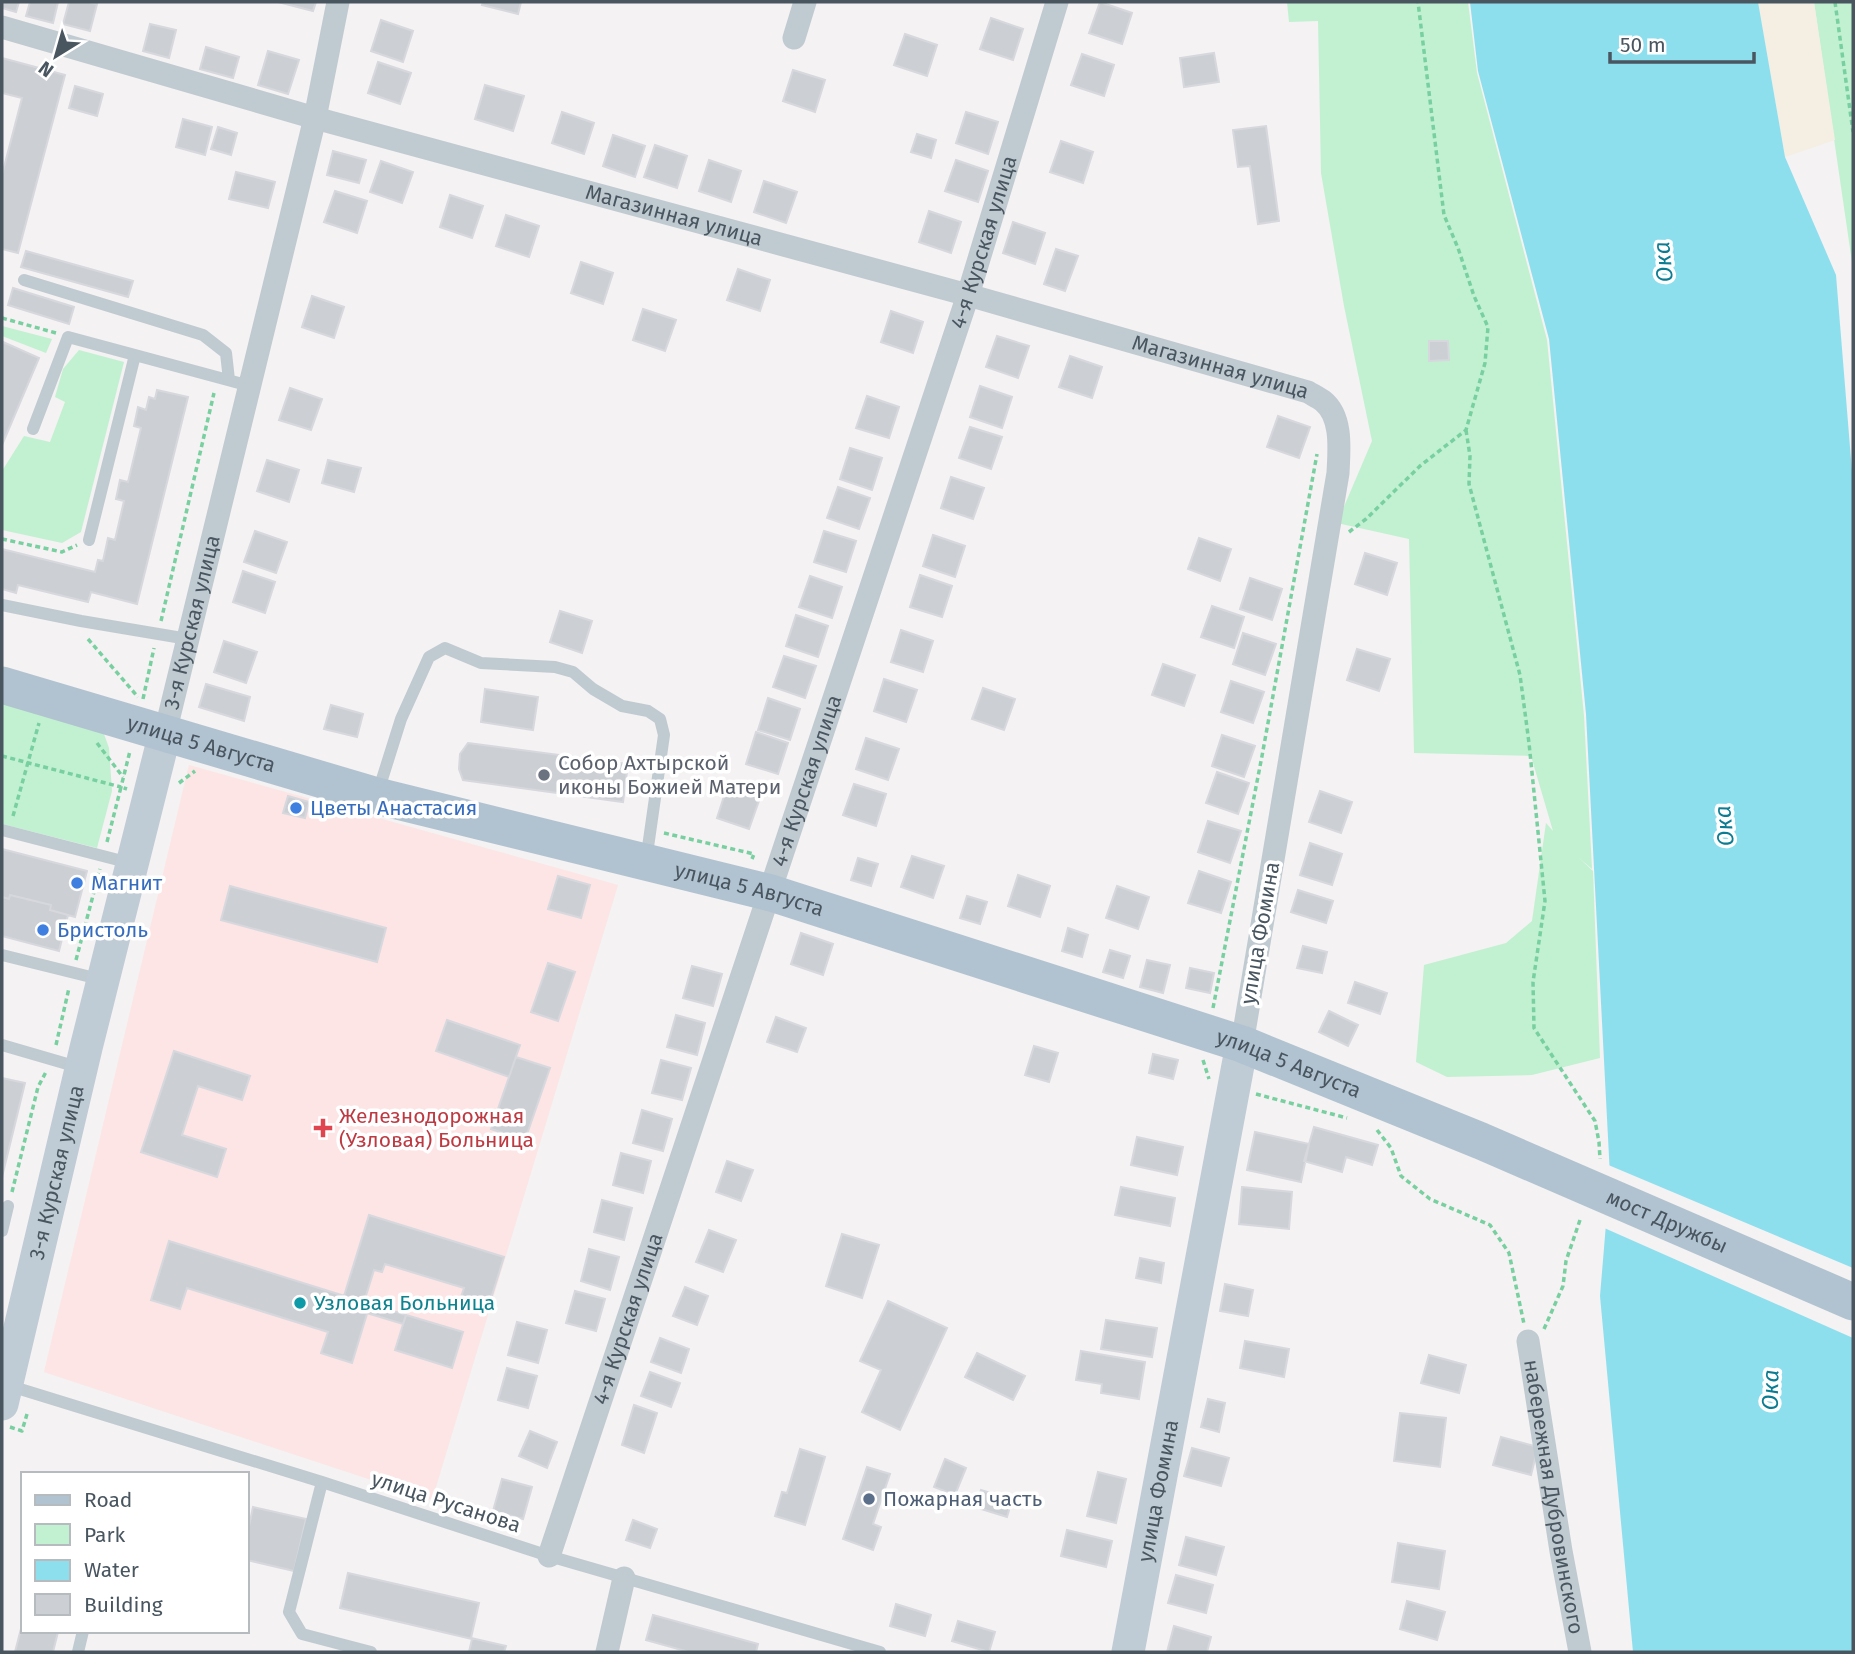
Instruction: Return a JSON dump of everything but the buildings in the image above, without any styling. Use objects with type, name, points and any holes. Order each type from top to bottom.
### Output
[{"type":"main road","name":"улица 5 Августа","points":[[2,685],[168,722],[377,796],[771,894],[1242,1044],[1481,1142]]},
{"type":"main road","name":"3-я Курская улица","points":[[3,1391],[67,1064],[88,977],[118,860],[149,796],[168,722]]},
{"type":"main road","name":"улица Фомина","points":[[1128,1652],[1242,1044]]},
{"type":"main road","name":"мост Дружбы","points":[[1481,1142],[1853,1302]]},
{"type":"street","name":"3-я Курская улица","points":[[168,722],[188,639],[239,383],[315,118],[338,2]]},
{"type":"street","points":[[794,38],[805,2]]},
{"type":"street","name":"4-я Курская улица","points":[[550,1556],[968,295],[1057,2]]},
{"type":"street","name":"Магазинная улица","points":[[2,27],[315,118],[968,295],[1308,392],[1325,402],[1335,419]]},
{"type":"street","name":"улица Фомина","points":[[1242,1044],[1338,473],[1339,445],[1335,419]]},
{"type":"street","name":"набережная Дубровинского","points":[[1528,1342],[1580,1652]]},
{"type":"street","points":[[607,1652],[624,1578]]},
{"type":"lane","points":[[24,280],[203,335],[226,353],[239,383]]},
{"type":"lane","points":[[33,429],[68,337],[239,383]]},
{"type":"lane","points":[[89,540],[135,355]]},
{"type":"lane","points":[[2,605],[72,620],[188,639]]},
{"type":"lane","points":[[377,796],[401,719],[429,657],[445,648],[481,663],[555,667],[573,672],[593,689],[622,706],[648,712],[660,719],[664,735],[645,863]]},
{"type":"lane","points":[[5,831],[118,860]]},
{"type":"lane","points":[[2,956],[88,977]]},
{"type":"lane","points":[[2,1045],[67,1064]]},
{"type":"lane","points":[[2,1231],[8,1206]]},
{"type":"lane","name":"улица Русанова","points":[[3,1391],[322,1482],[550,1556],[880,1652]]},
{"type":"lane","points":[[322,1482],[289,1612],[302,1634],[371,1652]]},
{"type":"lane","points":[[78,1652],[83,1633]]},
{"type":"path","points":[[1418,2],[1444,215],[1488,327],[1485,363],[1466,430],[1469,484],[1520,675],[1530,743],[1545,901],[1533,982],[1534,1028],[1595,1121],[1600,1142],[1600,1159]]},
{"type":"path","points":[[1835,2],[1851,97],[1853,132]]},
{"type":"path","points":[[2,318],[68,337]]},
{"type":"path","points":[[1327,538],[1339,540],[1367,519],[1420,466],[1466,430]]},
{"type":"path","points":[[1214,1003],[1317,453]]},
{"type":"path","points":[[2,539],[62,552],[89,540]]},
{"type":"path","points":[[72,620],[142,702],[168,722]]},
{"type":"path","points":[[5,831],[40,719]]},
{"type":"path","points":[[8,1206],[38,1087],[67,1064],[118,860],[121,787],[170,802],[173,788],[199,770]]},
{"type":"path","points":[[1203,1060],[1252,1093],[1349,1119]]},
{"type":"path","points":[[1373,1125],[1391,1148],[1401,1176],[1430,1199],[1490,1226],[1509,1253],[1528,1342],[1538,1338],[1543,1331],[1563,1286],[1566,1261],[1580,1220]]},
{"type":"shaded area","name":"Железнодорожная (Узловая) Больница","points":[[189,765],[618,885],[432,1500],[44,1372]]},
{"type":"green space","points":[[1287,2],[1468,2],[1477,73],[1547,340],[1584,716],[1592,869],[1578,857],[1593,871],[1600,1058],[1532,1075],[1447,1077],[1416,1062],[1424,965],[1506,943],[1532,921],[1546,823],[1553,831],[1531,756],[1414,753],[1409,539],[1337,523],[1372,441],[1344,306],[1321,173],[1318,21],[1289,22]]},
{"type":"green space","points":[[1814,2],[1853,2],[1853,269]]},
{"type":"green space","points":[[2,326],[52,339],[46,353],[2,336]]},
{"type":"green space","points":[[79,350],[124,362],[81,532],[62,543],[2,530],[2,471],[24,436],[50,442],[65,402],[55,397],[63,369]]},
{"type":"green space","points":[[2,700],[93,723],[104,734],[109,748],[112,791],[97,848],[2,824]]},
{"type":"sand","points":[[1758,2],[1814,2],[1835,140],[1785,157]]},
{"type":"water","name":"Ока","points":[[1470,2],[1758,2],[1785,157],[1836,275],[1853,484],[1853,1652],[1633,1652],[1600,1296],[1610,1176],[1586,714],[1549,339],[1478,71]]},
{"type":"pier","points":[[1606,1164],[1853,1268],[1853,1338],[1602,1227]]},
{"type":"place","name":"Собор Ахтырской иконы Божией Матери","points":[[544,775]]},
{"type":"place","name":"Цветы Анастасия","points":[[296,808]]},
{"type":"place","name":"Магнит","points":[[77,883]]},
{"type":"place","name":"Бристоль","points":[[43,930]]},
{"type":"place","name":"Железнодорожная (Узловая) Больница","points":[[323,1128]]},
{"type":"place","name":"Узловая Больница","points":[[300,1303]]},
{"type":"place","name":"Пожарная часть","points":[[869,1499]]}]
